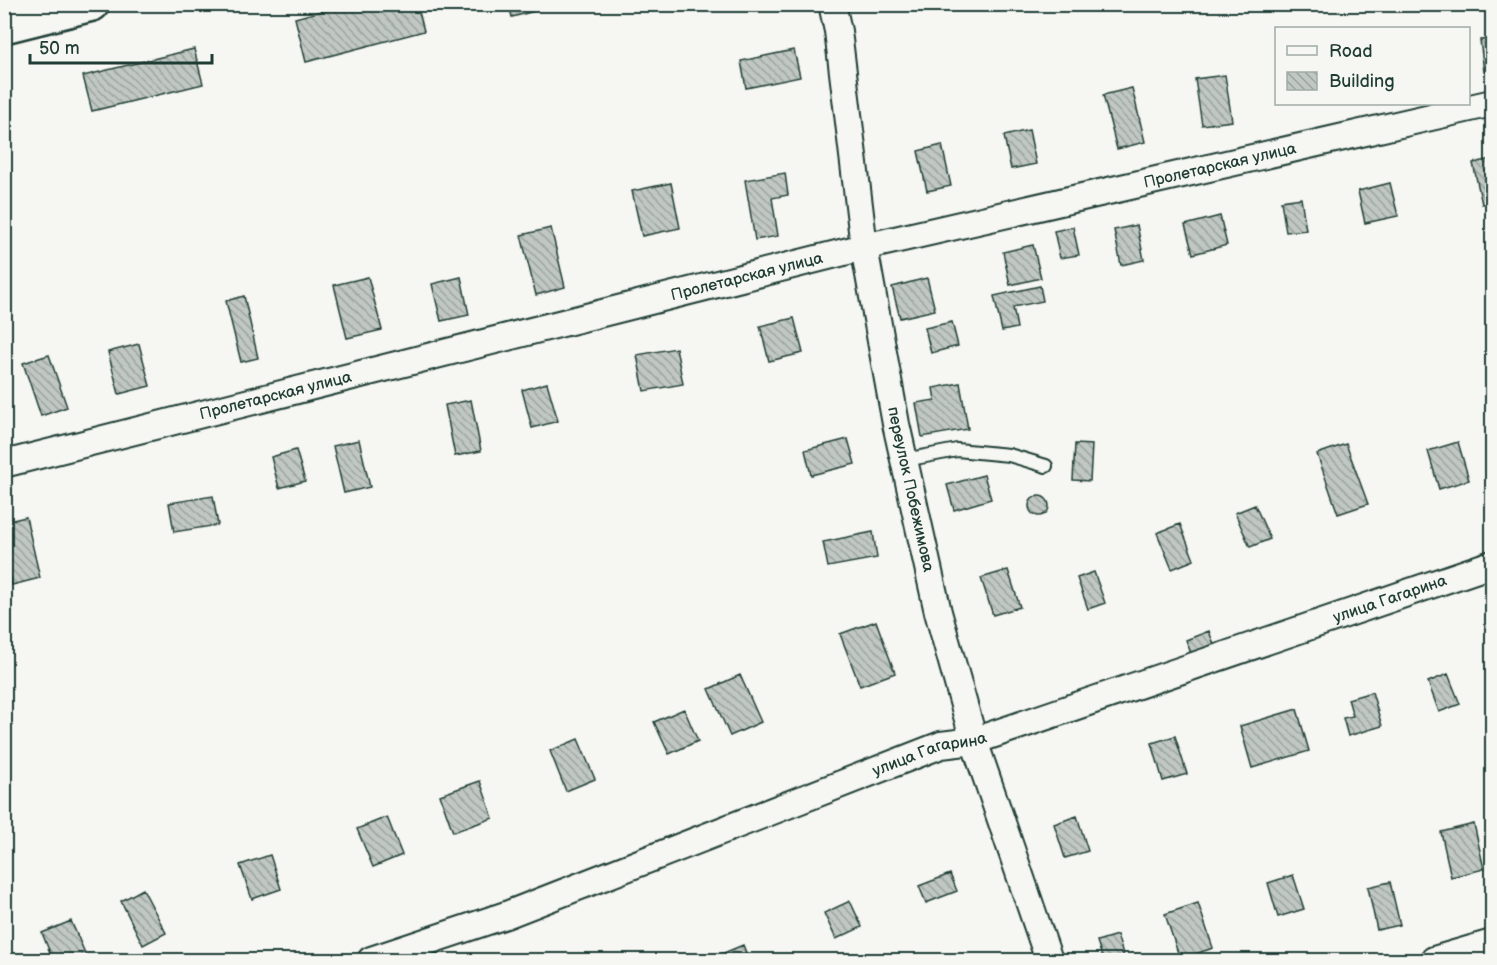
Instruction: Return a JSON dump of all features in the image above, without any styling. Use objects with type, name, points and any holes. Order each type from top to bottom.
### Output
[{"type":"main road","points":[[4,26],[92,4]]},
{"type":"street","name":"переулок Побежимова","points":[[832,4],[839,42],[864,247],[905,460],[938,612],[974,741],[1049,960]]},
{"type":"street","name":"Пролетарская улица","points":[[4,464],[864,247],[1492,103]]},
{"type":"street","name":"улица Гагарина","points":[[371,960],[506,915],[941,745],[974,741],[1492,564]]},
{"type":"street","points":[[1434,960],[1466,955],[1492,943]]},
{"type":"lane","points":[[905,460],[957,450],[1009,455],[1046,466]]},
{"type":"building","points":[[348,4],[417,4],[424,31],[306,62],[295,18]]},
{"type":"building","points":[[509,4],[561,4],[512,17]]},
{"type":"building","points":[[1492,39],[1492,71],[1484,72],[1480,40]]},
{"type":"building","points":[[194,49],[203,84],[92,111],[83,76]]},
{"type":"building","points":[[794,50],[800,77],[746,88],[741,61]]},
{"type":"building","points":[[1225,75],[1232,121],[1202,125],[1195,79]]},
{"type":"building","points":[[1132,88],[1145,142],[1117,149],[1103,95]]},
{"type":"building","points":[[1029,130],[1036,164],[1011,169],[1004,136]]},
{"type":"building","points":[[942,145],[951,186],[927,191],[918,151]]},
{"type":"building","points":[[1492,159],[1492,202],[1482,204],[1473,163]]},
{"type":"building","points":[[785,173],[788,195],[772,198],[778,236],[755,240],[745,180]]},
{"type":"building","points":[[671,183],[680,228],[642,236],[632,191]]},
{"type":"building","points":[[1390,183],[1398,216],[1365,223],[1358,191]]},
{"type":"building","points":[[1301,198],[1306,230],[1286,232],[1281,201]]},
{"type":"building","points":[[1220,216],[1227,245],[1193,254],[1185,225]]},
{"type":"building","points":[[1137,225],[1144,260],[1121,265],[1114,230]]},
{"type":"building","points":[[1073,227],[1079,255],[1060,258],[1054,231]]},
{"type":"building","points":[[551,228],[565,287],[536,295],[521,235]]},
{"type":"building","points":[[1033,245],[1041,278],[1010,285],[1003,252]]},
{"type":"building","points":[[368,277],[382,330],[347,338],[334,285]]},
{"type":"building","points":[[461,277],[469,315],[441,321],[432,284]]},
{"type":"building","points":[[927,278],[935,310],[900,318],[892,287]]},
{"type":"building","points":[[1040,286],[1043,301],[1013,307],[1017,328],[1002,331],[994,296]]},
{"type":"building","points":[[244,296],[258,358],[241,362],[226,301]]},
{"type":"building","points":[[794,318],[803,353],[769,361],[760,326]]},
{"type":"building","points":[[952,322],[958,346],[931,353],[925,328]]},
{"type":"building","points":[[139,344],[150,386],[119,394],[108,352]]},
{"type":"building","points":[[676,348],[683,384],[644,391],[637,355]]},
{"type":"building","points":[[49,355],[67,407],[41,416],[23,363]]},
{"type":"building","points":[[547,383],[558,421],[532,428],[522,390]]},
{"type":"building","points":[[960,383],[968,429],[922,437],[916,403],[935,400],[933,388]]},
{"type":"building","points":[[471,400],[481,451],[455,456],[445,405]]},
{"type":"building","points":[[848,439],[855,464],[811,475],[805,450]]},
{"type":"building","points":[[359,440],[370,487],[344,493],[333,446]]},
{"type":"building","points":[[1458,442],[1469,480],[1439,489],[1428,451]]},
{"type":"building","points":[[1075,444],[1092,445],[1090,481],[1073,480]]},
{"type":"building","points":[[1346,444],[1368,504],[1338,514],[1317,454]]},
{"type":"building","points":[[296,450],[305,481],[279,488],[271,457]]},
{"type":"building","points":[[984,475],[991,499],[954,510],[947,485]]},
{"type":"building","points":[[213,496],[218,525],[174,532],[169,503]]},
{"type":"building","points":[[1039,496],[1046,499],[1049,506],[1046,513],[1039,516],[1032,513],[1029,506],[1032,499]]},
{"type":"building","points":[[1255,505],[1270,539],[1250,547],[1235,513]]},
{"type":"building","points":[[26,517],[40,578],[12,585],[4,550],[4,522]]},
{"type":"building","points":[[1180,524],[1194,560],[1172,569],[1157,533]]},
{"type":"building","points":[[873,532],[877,558],[828,567],[823,542]]},
{"type":"building","points":[[1008,570],[1020,607],[993,615],[981,578]]},
{"type":"building","points":[[1094,572],[1105,603],[1088,609],[1077,578]]},
{"type":"building","points":[[876,621],[895,673],[860,686],[840,634]]},
{"type":"building","points":[[1209,631],[1215,648],[1192,656],[1186,640]]},
{"type":"building","points":[[1448,674],[1460,704],[1439,712],[1428,682]]},
{"type":"building","points":[[740,675],[761,722],[730,736],[709,689]]},
{"type":"building","points":[[1372,692],[1382,726],[1348,736],[1343,718],[1353,716],[1348,699]]},
{"type":"building","points":[[684,709],[698,741],[669,754],[654,722]]},
{"type":"building","points":[[1297,709],[1309,751],[1252,768],[1240,726]]},
{"type":"building","points":[[1175,736],[1187,774],[1163,781],[1152,743]]},
{"type":"building","points":[[578,739],[595,779],[566,791],[550,751]]},
{"type":"building","points":[[480,781],[493,818],[453,832],[440,795]]},
{"type":"building","points":[[1077,816],[1088,851],[1065,858],[1054,824]]},
{"type":"building","points":[[387,817],[402,855],[373,867],[357,829]]},
{"type":"building","points":[[1474,824],[1484,869],[1451,877],[1441,832]]},
{"type":"building","points":[[270,855],[281,889],[252,899],[240,865]]},
{"type":"building","points":[[950,874],[957,891],[926,903],[919,886]]},
{"type":"building","points":[[1293,875],[1304,909],[1278,917],[1268,883]]},
{"type":"building","points":[[1390,882],[1400,925],[1377,930],[1368,887]]},
{"type":"building","points":[[143,889],[166,933],[143,945],[121,901]]},
{"type":"building","points":[[850,901],[862,927],[836,939],[824,913]]},
{"type":"building","points":[[1198,903],[1213,948],[1180,959],[1165,914]]},
{"type":"building","points":[[71,921],[88,960],[53,960],[42,933]]},
{"type":"building","points":[[1117,935],[1125,960],[1103,960],[1097,941]]},
{"type":"building","points":[[743,945],[749,960],[721,960],[719,955]]}]
